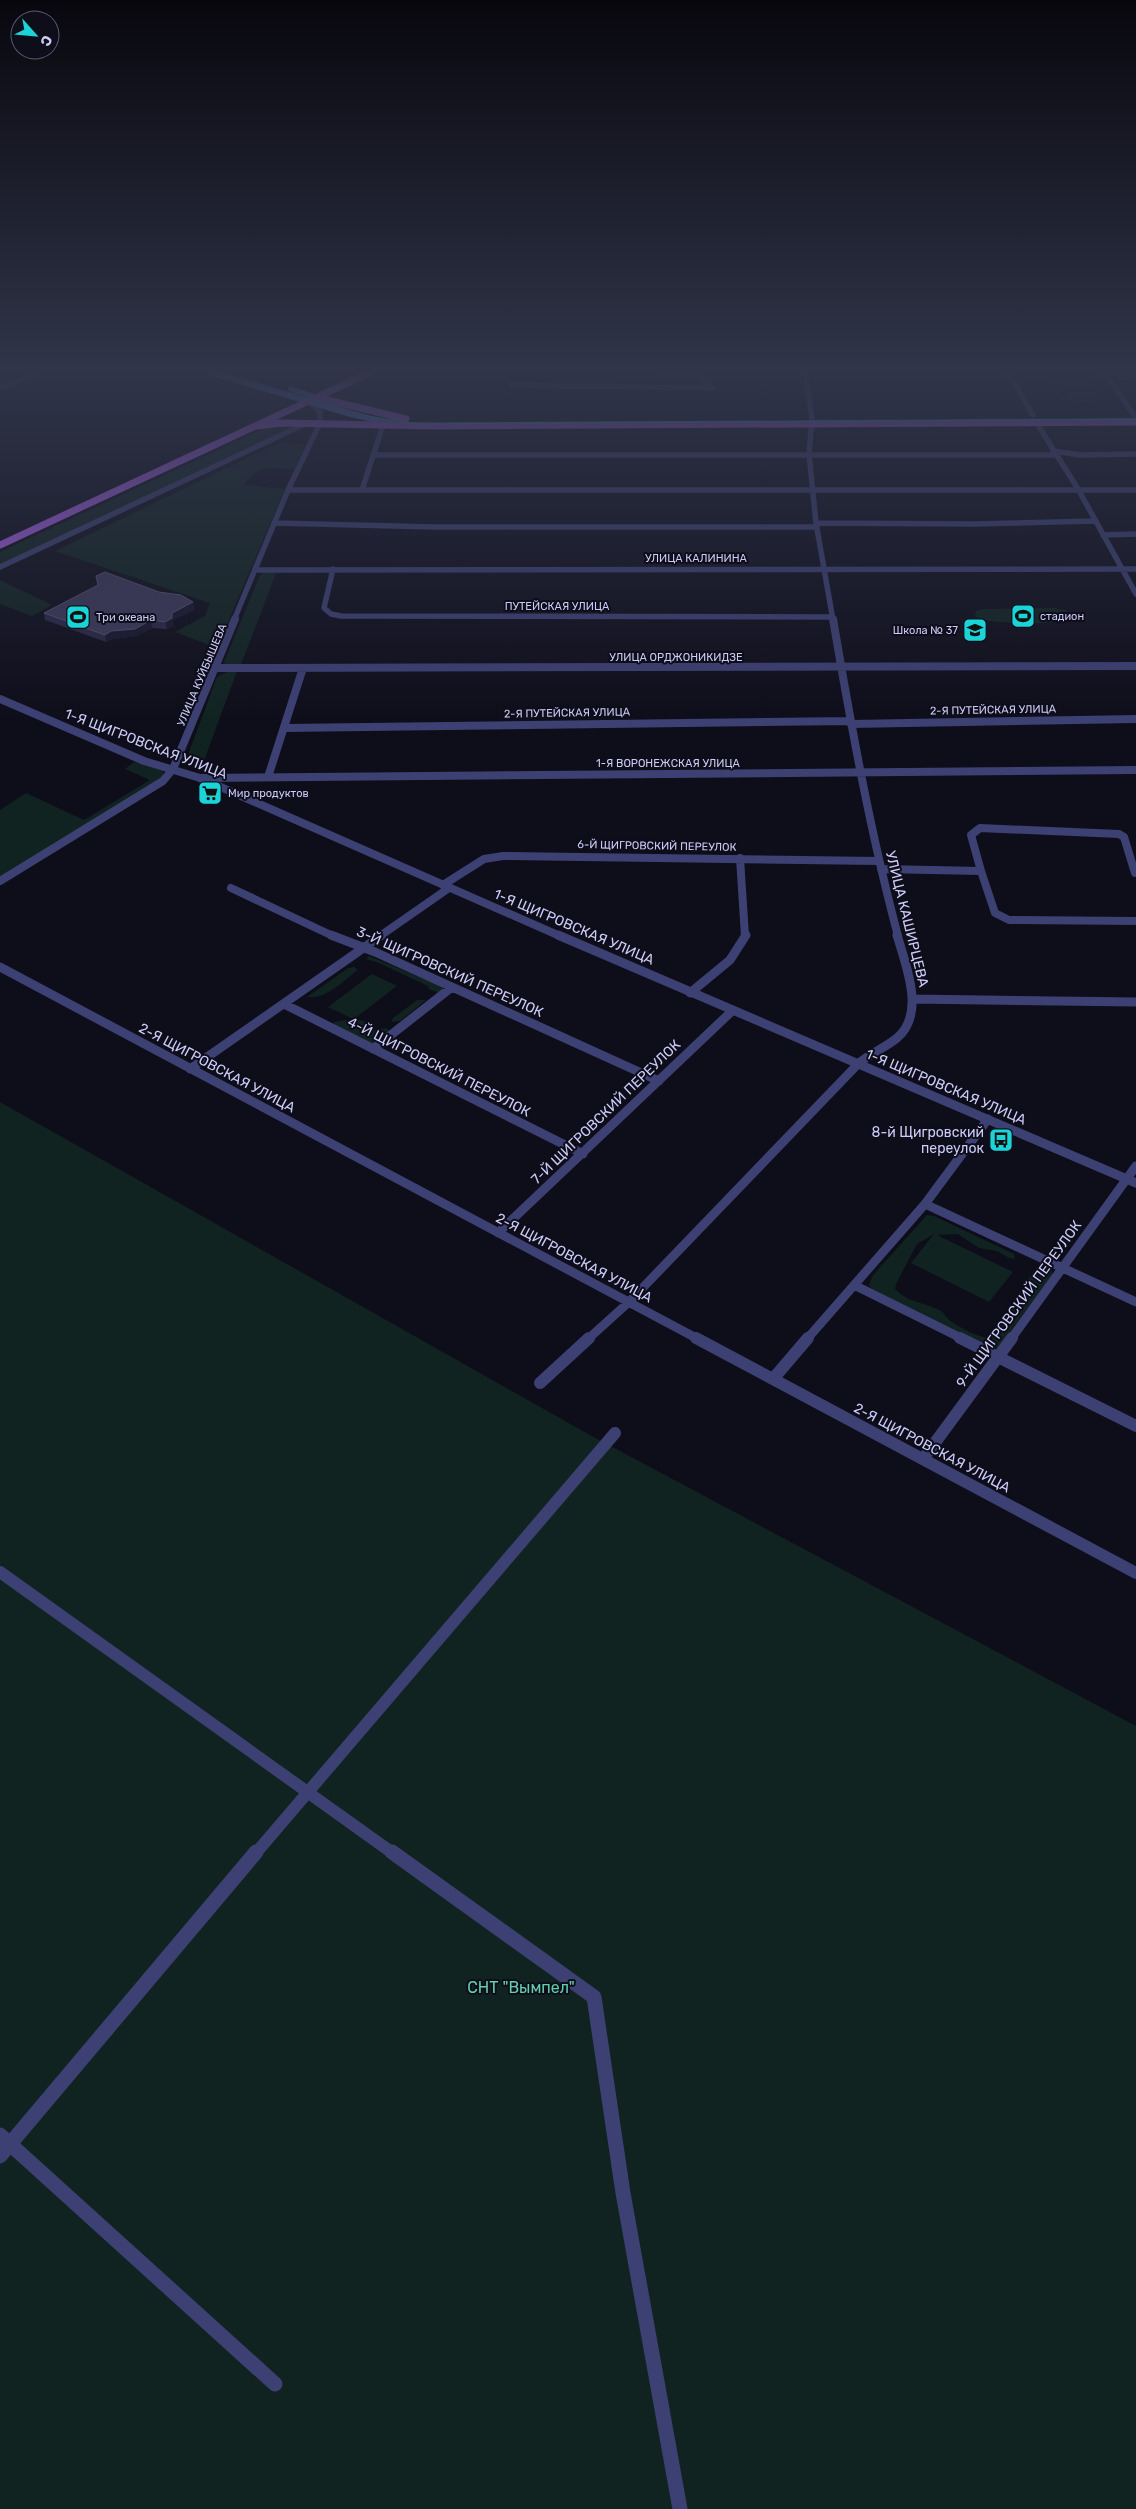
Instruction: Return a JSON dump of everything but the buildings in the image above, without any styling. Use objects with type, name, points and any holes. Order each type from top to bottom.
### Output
[{"type":"main road","points":[[0,545],[123,488]]},
{"type":"street","points":[[0,567],[168,488]]},
{"type":"street","points":[[288,490],[1136,490]]},
{"type":"street","name":"УЛИЦА КУЙБЫШЕВА","points":[[0,881],[162,781],[173,769],[288,490]]},
{"type":"street","name":"УЛИЦА КАШИРЦЕВА","points":[[540,1384],[629,1302],[858,1064],[872,1052],[896,1039],[907,1028],[912,1013],[908,971],[879,865],[860,774],[816,525],[814,490]]},
{"type":"street","points":[[1078,490],[1136,594]]},
{"type":"street","points":[[274,523],[435,527],[974,524],[1095,521]]},
{"type":"street","points":[[1103,535],[1136,534]]},
{"type":"street","name":"ПУТЕЙСКАЯ УЛИЦА","points":[[333,569],[324,608],[326,612],[336,615],[832,616]]},
{"type":"street","name":"УЛИЦА КАЛИНИНА","points":[[256,570],[1136,569]]},
{"type":"street","name":"УЛИЦА ОРДЖОНИКИДЗЕ","points":[[216,668],[1136,666]]},
{"type":"street","points":[[268,777],[303,668]]},
{"type":"street","name":"1-Я ЩИГРОВСКАЯ УЛИЦА","points":[[0,699],[144,761],[200,778],[690,993],[1131,1181]]},
{"type":"street","name":"2-Я ПУТЕЙСКАЯ УЛИЦА","points":[[284,728],[1136,719]]},
{"type":"street","name":"1-Я ВОРОНЕЖСКАЯ УЛИЦА","points":[[200,778],[860,774],[1136,770]]},
{"type":"street","points":[[1136,874],[1124,837],[1119,834],[980,828],[971,834],[995,913],[1009,920],[1136,921]]},
{"type":"street","name":"6-Й ЩИГРОВСКИЙ ПЕРЕУЛОК","points":[[190,1069],[364,948],[484,859],[503,856],[740,858],[982,871]]},
{"type":"street","points":[[690,993],[736,954],[743,945],[746,934],[740,858]]},
{"type":"street","name":"3-Й ЩИГРОВСКИЙ ПЕРЕУЛОК","points":[[231,888],[659,1081]]},
{"type":"street","name":"2-Я ЩИГРОВСКАЯ УЛИЦА","points":[[0,968],[1136,1573]]},
{"type":"street","points":[[373,1048],[452,987]]},
{"type":"street","points":[[912,999],[1136,1002]]},
{"type":"street","name":"4-Й ЩИГРОВСКИЙ ПЕРЕУЛОК","points":[[284,1004],[583,1154]]},
{"type":"street","name":"7-Й ЩИГРОВСКИЙ ПЕРЕУЛОК","points":[[498,1233],[732,1011]]},
{"type":"street","points":[[773,1379],[925,1204],[988,1119]]},
{"type":"street","name":"9-Й ЩИГРОВСКИЙ ПЕРЕУЛОК","points":[[923,1458],[1131,1181],[1136,1166]]},
{"type":"street","points":[[925,1204],[1136,1302]]},
{"type":"street","points":[[854,1285],[1136,1426]]},
{"type":"street","points":[[275,2384],[3,2145],[615,1433]]},
{"type":"street","points":[[0,1572],[594,1997],[624,2194],[680,2509]]},
{"type":"green space","points":[[137,488],[162,488],[0,565],[0,552]]},
{"type":"green space","name":"Три океана","points":[[185,488],[285,489],[217,648],[175,632],[205,616],[210,603],[55,551]]},
{"type":"green space","points":[[266,571],[277,571],[240,667],[228,666],[224,662],[260,575]]},
{"type":"green space","points":[[0,580],[52,605],[32,616],[0,604]]},
{"type":"green space","name":"стадион","points":[[1054,608],[1066,610],[1072,617],[1054,622],[1007,623],[975,616],[976,611],[983,609]]},
{"type":"green space","points":[[229,671],[237,671],[201,769],[191,763],[189,752],[217,677]]},
{"type":"green space","points":[[134,762],[163,771],[164,776],[0,877],[0,810],[26,793],[84,820],[150,780],[125,769]]},
{"type":"green space","points":[[369,956],[443,987],[444,990],[440,993],[429,989],[428,986],[379,963],[366,959]]},
{"type":"green space","points":[[354,967],[358,970],[328,993],[321,996],[307,997],[348,968]]},
{"type":"green space","points":[[372,974],[397,986],[354,1019],[364,1021],[374,1030],[386,1028],[391,1032],[376,1044],[368,1044],[333,1026],[334,1022],[353,1019],[328,1007]]},
{"type":"green space","points":[[417,1000],[426,1000],[400,1021],[392,1022],[392,1019]]},
{"type":"green space","name":"СНТ \"Вымпел\"","points":[[0,1102],[588,1434],[1136,1726],[1136,2509],[0,2509]]},
{"type":"green space","points":[[927,1215],[934,1216],[1014,1254],[1015,1259],[1009,1258],[997,1251],[979,1248],[958,1234],[937,1235],[1013,1272],[989,1302],[911,1263],[934,1234],[917,1244],[895,1289],[906,1298],[941,1311],[949,1320],[969,1332],[991,1338],[1034,1270],[1041,1265],[1047,1266],[1052,1270],[1052,1275],[998,1348],[987,1349],[872,1289],[869,1285],[873,1275]]},
{"type":"place","name":"стадион","points":[[1023,616]]},
{"type":"place","name":"Три океана","points":[[78,617]]},
{"type":"place","name":"Школа № 37","points":[[975,630]]},
{"type":"place","name":"Мир продуктов","points":[[210,793]]},
{"type":"place","name":"8-й Щигровский переулок","points":[[1001,1140]]}]
